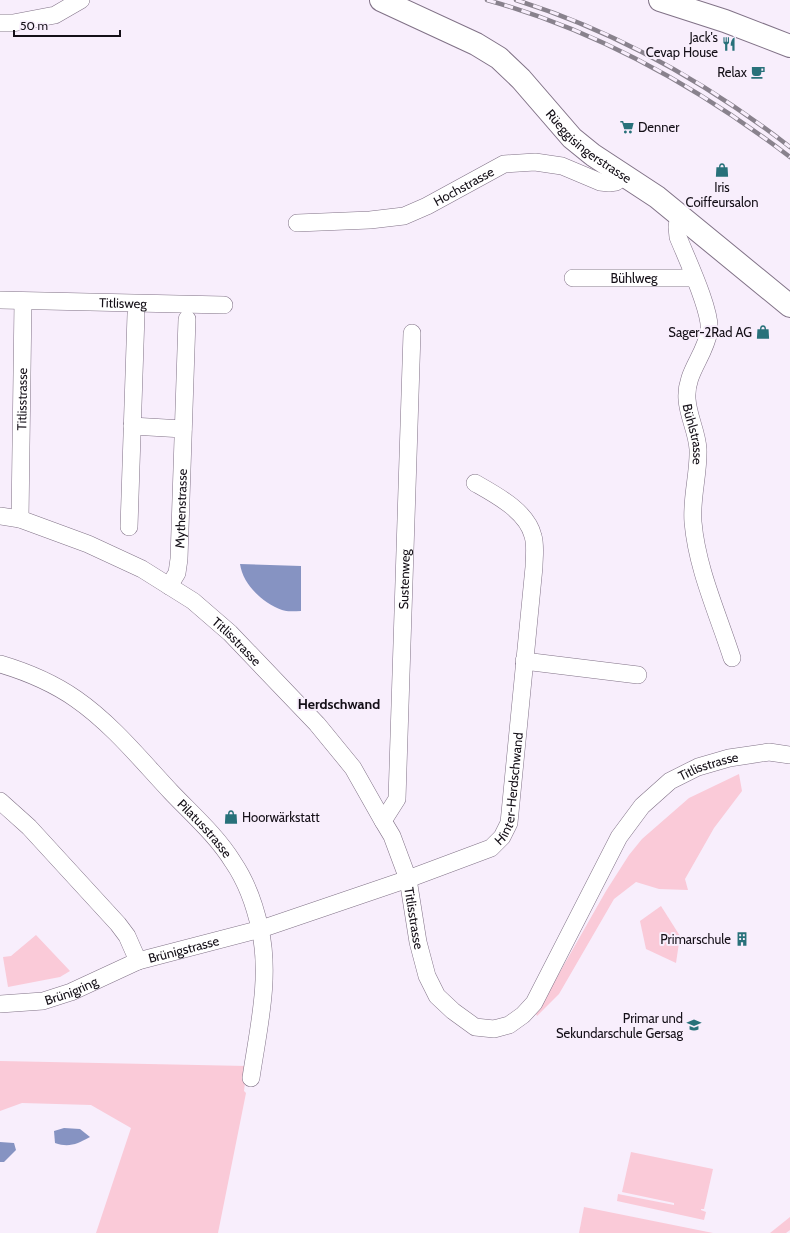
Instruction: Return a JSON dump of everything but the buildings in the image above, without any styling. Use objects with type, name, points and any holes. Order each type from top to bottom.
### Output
[{"type":"street","points":[[0,23],[55,15],[81,0]]},
{"type":"street","name":"Rüeggisingerstrasse","points":[[381,0],[476,44],[499,58],[520,79],[572,138],[679,214],[790,306]]},
{"type":"street","points":[[660,0],[789,43]]},
{"type":"street","name":"Hochstrasse","points":[[297,222],[370,220],[404,216],[428,206],[504,164],[534,162],[562,166],[600,182],[609,183],[616,182],[625,175]]},
{"type":"street","name":"Bühlstrasse","points":[[679,214],[677,227],[678,237],[708,317],[709,331],[690,377],[687,389],[687,402],[694,426],[698,450],[693,520],[698,554],[732,658]]},
{"type":"street","name":"Bühlweg","points":[[573,278],[694,278]]},
{"type":"street","points":[[0,300],[23,301]]},
{"type":"street","name":"Titlisweg","points":[[23,301],[224,305]]},
{"type":"street","name":"Titlisstrasse","points":[[20,519],[23,301]]},
{"type":"street","points":[[129,527],[136,314]]},
{"type":"street","name":"Mythenstrasse","points":[[169,586],[177,573],[179,559],[187,319]]},
{"type":"street","name":"Sustenweg","points":[[383,821],[397,799],[412,333]]},
{"type":"street","points":[[132,426],[183,429]]},
{"type":"street","name":"Hinter-Herdschwand","points":[[408,879],[491,848],[502,837],[509,823],[535,544],[533,535],[527,523],[510,506],[475,483]]},
{"type":"street","name":"Titlisstrasse","points":[[0,516],[20,519],[88,544],[142,569],[169,586],[192,601],[230,633],[310,715],[353,768],[392,836],[408,879],[418,942],[427,976],[437,996],[452,1011],[475,1027],[494,1029],[509,1025],[524,1016],[534,1003],[619,838],[642,806],[670,781],[698,767],[729,758],[765,753],[790,755]]},
{"type":"street","points":[[524,661],[638,675]]},
{"type":"street","name":"Pilatusstrasse","points":[[0,664],[38,677],[72,696],[96,714],[206,829],[230,857],[251,898],[261,930],[264,991],[251,1078]]},
{"type":"street","name":"Brünigstrasse","points":[[0,801],[29,827],[118,924],[127,936],[138,961],[261,930],[408,879]]},
{"type":"street","name":"Brünigring","points":[[0,1004],[42,1001],[64,994],[138,961]]},
{"type":"shaded area","points":[[739,774],[742,791],[714,828],[685,879],[688,890],[659,889],[636,882],[614,899],[559,994],[537,1016],[536,1014],[606,891],[629,855],[642,839],[689,798]]},
{"type":"shaded area","points":[[661,906],[680,936],[676,963],[646,949],[640,921]]},
{"type":"shaded area","points":[[36,935],[70,971],[60,977],[8,987],[3,957],[11,956]]},
{"type":"shaded area","points":[[0,1061],[247,1066],[244,1091],[246,1093],[218,1233],[96,1233],[131,1128],[91,1105],[22,1103],[0,1111]]},
{"type":"shaded area","points":[[631,1152],[713,1169],[704,1209],[701,1209],[706,1212],[704,1220],[617,1201],[618,1194],[674,1205],[674,1203],[622,1192]]},
{"type":"shaded area","points":[[584,1207],[713,1233],[579,1233]]},
{"type":"shaded area","points":[[790,1217],[790,1230],[786,1233],[770,1233]]},
{"type":"water","points":[[240,564],[301,566],[301,611],[282,610],[261,598],[245,579]]},
{"type":"water","points":[[64,1128],[80,1129],[90,1137],[81,1142],[69,1145],[55,1143],[54,1131]]},
{"type":"water","points":[[0,1142],[14,1143],[16,1150],[4,1162],[0,1162]]},
{"type":"railway","points":[[487,0],[569,28],[646,64],[720,107],[790,157]]},
{"type":"railway","points":[[516,0],[590,27],[660,61],[726,101],[790,147]]},
{"type":"place","name":"Jack's Cevap House","points":[[729,44]]},
{"type":"place","name":"Relax","points":[[758,72]]},
{"type":"place","name":"Denner","points":[[627,127]]},
{"type":"place","name":"Iris Coiffeursalon","points":[[722,170]]},
{"type":"place","name":"Sager-2Rad AG","points":[[763,332]]},
{"type":"place","name":"Hoorwärkstatt","points":[[231,817]]},
{"type":"place","name":"Primarschule","points":[[742,939]]},
{"type":"place","name":"Primar und Sekundarschule Gersag","points":[[694,1025]]},
{"type":"district","name":"Herdschwand","points":[[339,704]]}]
